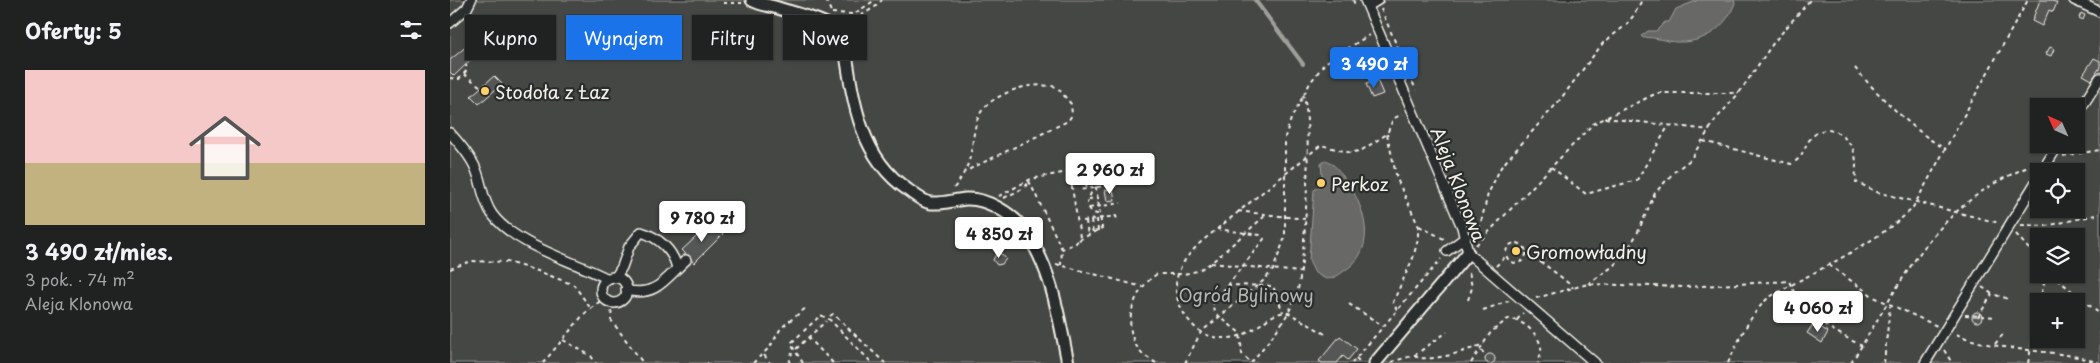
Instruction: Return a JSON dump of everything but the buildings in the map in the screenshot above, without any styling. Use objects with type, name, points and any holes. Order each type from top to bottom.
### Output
[{"type":"street","points":[[450,23],[467,8],[471,0]]},
{"type":"street","points":[[752,0],[760,5],[776,7],[828,24],[843,34],[854,103],[862,131],[881,165],[896,182],[923,200],[931,203],[978,200],[998,208],[1024,229],[1050,284],[1068,363]]},
{"type":"street","points":[[1367,3],[1377,0]]},
{"type":"street","points":[[2074,0],[2100,12]]},
{"type":"street","name":"Aleja Klonowa","points":[[1367,3],[1466,238],[1468,253],[1595,363]]},
{"type":"street","points":[[2085,102],[2100,78]]},
{"type":"street","points":[[450,133],[475,167],[490,212],[499,223],[530,243],[612,278],[622,281],[626,290],[622,300],[608,301],[601,288],[612,278],[619,274],[629,247],[641,232],[653,235],[671,252],[678,268]]},
{"type":"street","points":[[2047,163],[2053,153]]},
{"type":"street","points":[[1925,363],[2030,191]]},
{"type":"street","points":[[1447,251],[1466,238]]},
{"type":"street","points":[[1374,363],[1468,253]]},
{"type":"street","points":[[626,290],[641,294],[650,292],[686,260]]},
{"type":"path","points":[[832,13],[854,14],[875,0]]},
{"type":"path","points":[[862,15],[882,0]]},
{"type":"path","points":[[1377,0],[1419,98]]},
{"type":"path","points":[[1478,234],[1488,194],[1501,167],[1559,101],[1603,43],[1630,20],[1642,0]]},
{"type":"path","points":[[1588,284],[1612,267],[1624,255],[1655,193],[1674,172],[1690,160],[1716,119],[1739,94],[1774,42],[1810,0]]},
{"type":"path","points":[[1728,363],[1747,324],[1758,307],[1768,298],[1830,265],[1887,229],[1900,220],[1917,202],[2028,0]]},
{"type":"path","points":[[1185,363],[1201,332],[1273,270],[1285,237],[1285,137],[1291,119],[1310,83],[1331,58],[1378,30]]},
{"type":"path","points":[[450,78],[460,79],[467,70],[466,65]]},
{"type":"path","points":[[1855,68],[1869,85],[1928,138],[1946,148]]},
{"type":"path","points":[[464,74],[481,87]]},
{"type":"path","points":[[952,191],[970,158],[972,133],[977,118],[984,107],[1000,96],[1022,86],[1056,87],[1071,104],[1072,115],[1068,121],[964,172]]},
{"type":"path","points":[[1468,300],[1472,288],[1468,253],[1593,124],[1657,92],[1739,94]]},
{"type":"path","points":[[1216,229],[1260,235],[1264,239],[1212,305],[1218,317],[1237,330],[1240,337],[1242,354],[1251,363],[1289,313],[1298,291],[1305,219],[1308,136],[1303,96]]},
{"type":"path","points":[[1397,310],[1393,302],[1413,258],[1418,240],[1418,226],[1397,180],[1387,134],[1393,119],[1402,114]]},
{"type":"path","points":[[1605,118],[1710,130]]},
{"type":"path","points":[[1551,167],[1586,194],[1637,180],[1669,125]]},
{"type":"path","points":[[1703,141],[1791,164],[1801,157],[1814,135],[1820,131],[1836,131],[1850,143],[1853,149],[1856,160],[1856,182],[1877,192],[2009,225],[2046,226],[2100,214]]},
{"type":"path","points":[[1325,334],[1289,313],[1283,312],[1274,314],[1255,330],[1240,337],[1216,338],[1201,332],[1188,320],[1181,309],[1176,294],[1178,273],[1188,254],[1285,172],[1321,145],[1351,152],[1362,150],[1387,134]]},
{"type":"path","points":[[1851,363],[1907,269],[1927,241],[1973,197],[1998,181],[2049,160],[2074,153],[2100,150]]},
{"type":"path","points":[[1029,181],[1024,188],[1002,199],[997,198],[1000,194],[1029,181],[1118,160]]},
{"type":"path","points":[[1062,249],[1102,228],[1094,166]]},
{"type":"path","points":[[1085,167],[1086,189]]},
{"type":"path","points":[[1079,190],[1119,184],[1116,167]]},
{"type":"path","points":[[1078,169],[1090,181],[1093,188],[1088,199],[1089,208],[1096,214],[1101,214]]},
{"type":"path","points":[[1065,172],[1070,175],[1079,240]]},
{"type":"path","points":[[1085,177],[1095,175]]},
{"type":"path","points":[[1029,181],[1062,249],[1061,265],[1143,287]]},
{"type":"path","points":[[1088,199],[1099,198]]},
{"type":"path","points":[[1089,208],[1112,202],[1121,202]]},
{"type":"path","points":[[1238,211],[1305,219]]},
{"type":"path","points":[[1156,363],[1143,354],[1135,342],[1131,329],[1130,314],[1143,287],[1157,274],[1190,273],[1210,262],[1266,215]]},
{"type":"path","points":[[1088,236],[1085,221],[1116,216],[1118,223]]},
{"type":"path","points":[[1096,219],[1098,231]]},
{"type":"path","points":[[1091,220],[1093,234]]},
{"type":"path","points":[[1472,222],[1478,234]]},
{"type":"path","points":[[2009,225],[2030,250]]},
{"type":"path","points":[[1418,226],[1458,244]]},
{"type":"path","points":[[1466,238],[1478,234]]},
{"type":"path","points":[[1497,264],[1506,256],[1506,248],[1517,242],[1524,246],[1526,254],[1523,261],[1515,263],[1506,256]]},
{"type":"path","points":[[1352,363],[1447,251]]},
{"type":"path","points":[[1526,254],[1532,254],[1556,275],[1568,280],[1573,288]]},
{"type":"path","points":[[450,269],[471,261],[515,264],[574,285],[591,309]]},
{"type":"path","points":[[1210,262],[1300,272]]},
{"type":"path","points":[[1975,280],[1992,294],[2009,299]]},
{"type":"path","points":[[1483,310],[1512,300],[1521,300],[1588,284],[1684,288],[1789,281],[1808,313],[1862,346]]},
{"type":"path","points":[[2062,283],[2100,314]]},
{"type":"path","points":[[1227,285],[1273,286],[1283,312]]},
{"type":"path","points":[[1992,294],[1978,317],[1997,317]]},
{"type":"path","points":[[543,363],[591,309],[608,301],[611,320],[643,363]]},
{"type":"path","points":[[1349,304],[1383,326]]},
{"type":"path","points":[[1884,363],[1890,305]]},
{"type":"path","points":[[753,363],[764,354],[781,328],[807,307]]},
{"type":"path","points":[[830,316],[833,314],[885,363]]},
{"type":"path","points":[[802,363],[792,346],[792,342],[822,315],[830,320],[872,363]]},
{"type":"path","points":[[1517,320],[1520,316]]},
{"type":"path","points":[[1471,363],[1491,332],[1508,319],[1517,320],[1533,332],[1540,344],[1541,352],[1538,363]]},
{"type":"path","points":[[796,349],[826,321]]},
{"type":"path","points":[[1386,363],[1410,358],[1447,332]]},
{"type":"path","points":[[1995,345],[2004,332]]},
{"type":"path","points":[[808,337],[833,363]]},
{"type":"path","points":[[563,340],[591,356],[596,363]]},
{"type":"path","points":[[1938,342],[1952,363]]},
{"type":"path","points":[[1415,355],[1418,358],[1426,359],[1450,356],[1484,344]]},
{"type":"path","points":[[2028,363],[2031,348]]},
{"type":"path","points":[[1481,350],[1486,356]]},
{"type":"path","points":[[789,363],[792,353]]},
{"type":"path","points":[[764,354],[770,363]]},
{"type":"path","points":[[1356,358],[1361,363]]},
{"type":"path","points":[[1410,358],[1413,363]]},
{"type":"green space","name":"Ogród Bylinowy","points":[[450,0],[2100,0],[2100,363],[450,363]]},
{"type":"shaded area","points":[[1698,0],[1734,0],[1735,3],[1720,27],[1697,40],[1674,42],[1643,38],[1641,36],[1648,31],[1656,31],[1665,22],[1669,22],[1676,9]]},
{"type":"shaded area","name":"Perkoz","points":[[1326,160],[1337,168],[1358,202],[1363,214],[1365,239],[1362,251],[1355,262],[1338,275],[1326,279],[1315,273],[1309,261],[1314,190],[1323,184],[1321,164]]},
{"type":"waterway","points":[[1255,0],[1303,64]]},
{"type":"place","name":"Stodoła z Łaz","points":[[485,91]]},
{"type":"place","name":"Perkoz","points":[[1321,183]]},
{"type":"place","name":"Gromowładny","points":[[1516,251]]}]
